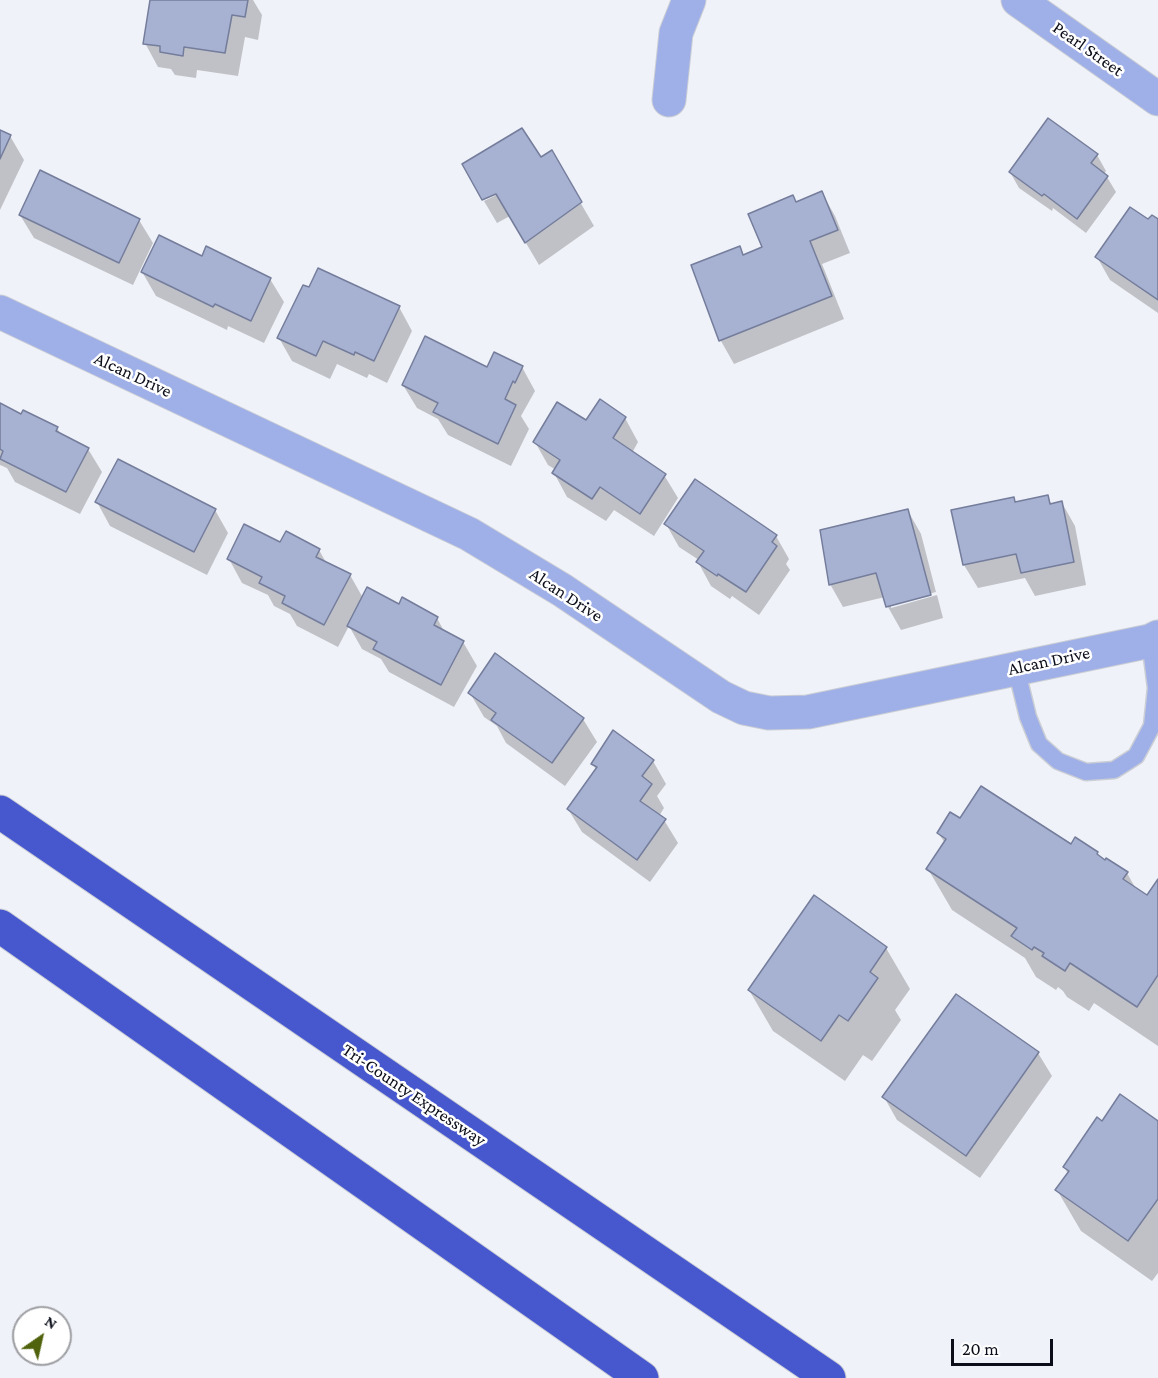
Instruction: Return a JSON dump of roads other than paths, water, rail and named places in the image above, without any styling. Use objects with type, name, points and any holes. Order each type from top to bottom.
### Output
[{"type":"highway","name":"Tri-County Expressway","points":[[0,812],[829,1378]]},
{"type":"highway","points":[[0,926],[642,1378]]},
{"type":"street","points":[[669,100],[676,33],[689,0]]},
{"type":"street","name":"Pearl Street","points":[[1018,0],[1158,99]]},
{"type":"street","name":"Alcan Drive","points":[[0,312],[469,534],[562,590],[721,697],[744,708],[769,713],[808,712],[1154,639]]},
{"type":"lane","points":[[1016,668],[1028,717],[1039,744],[1058,761],[1086,772],[1114,770],[1136,756],[1152,726],[1156,687],[1154,639]]}]
